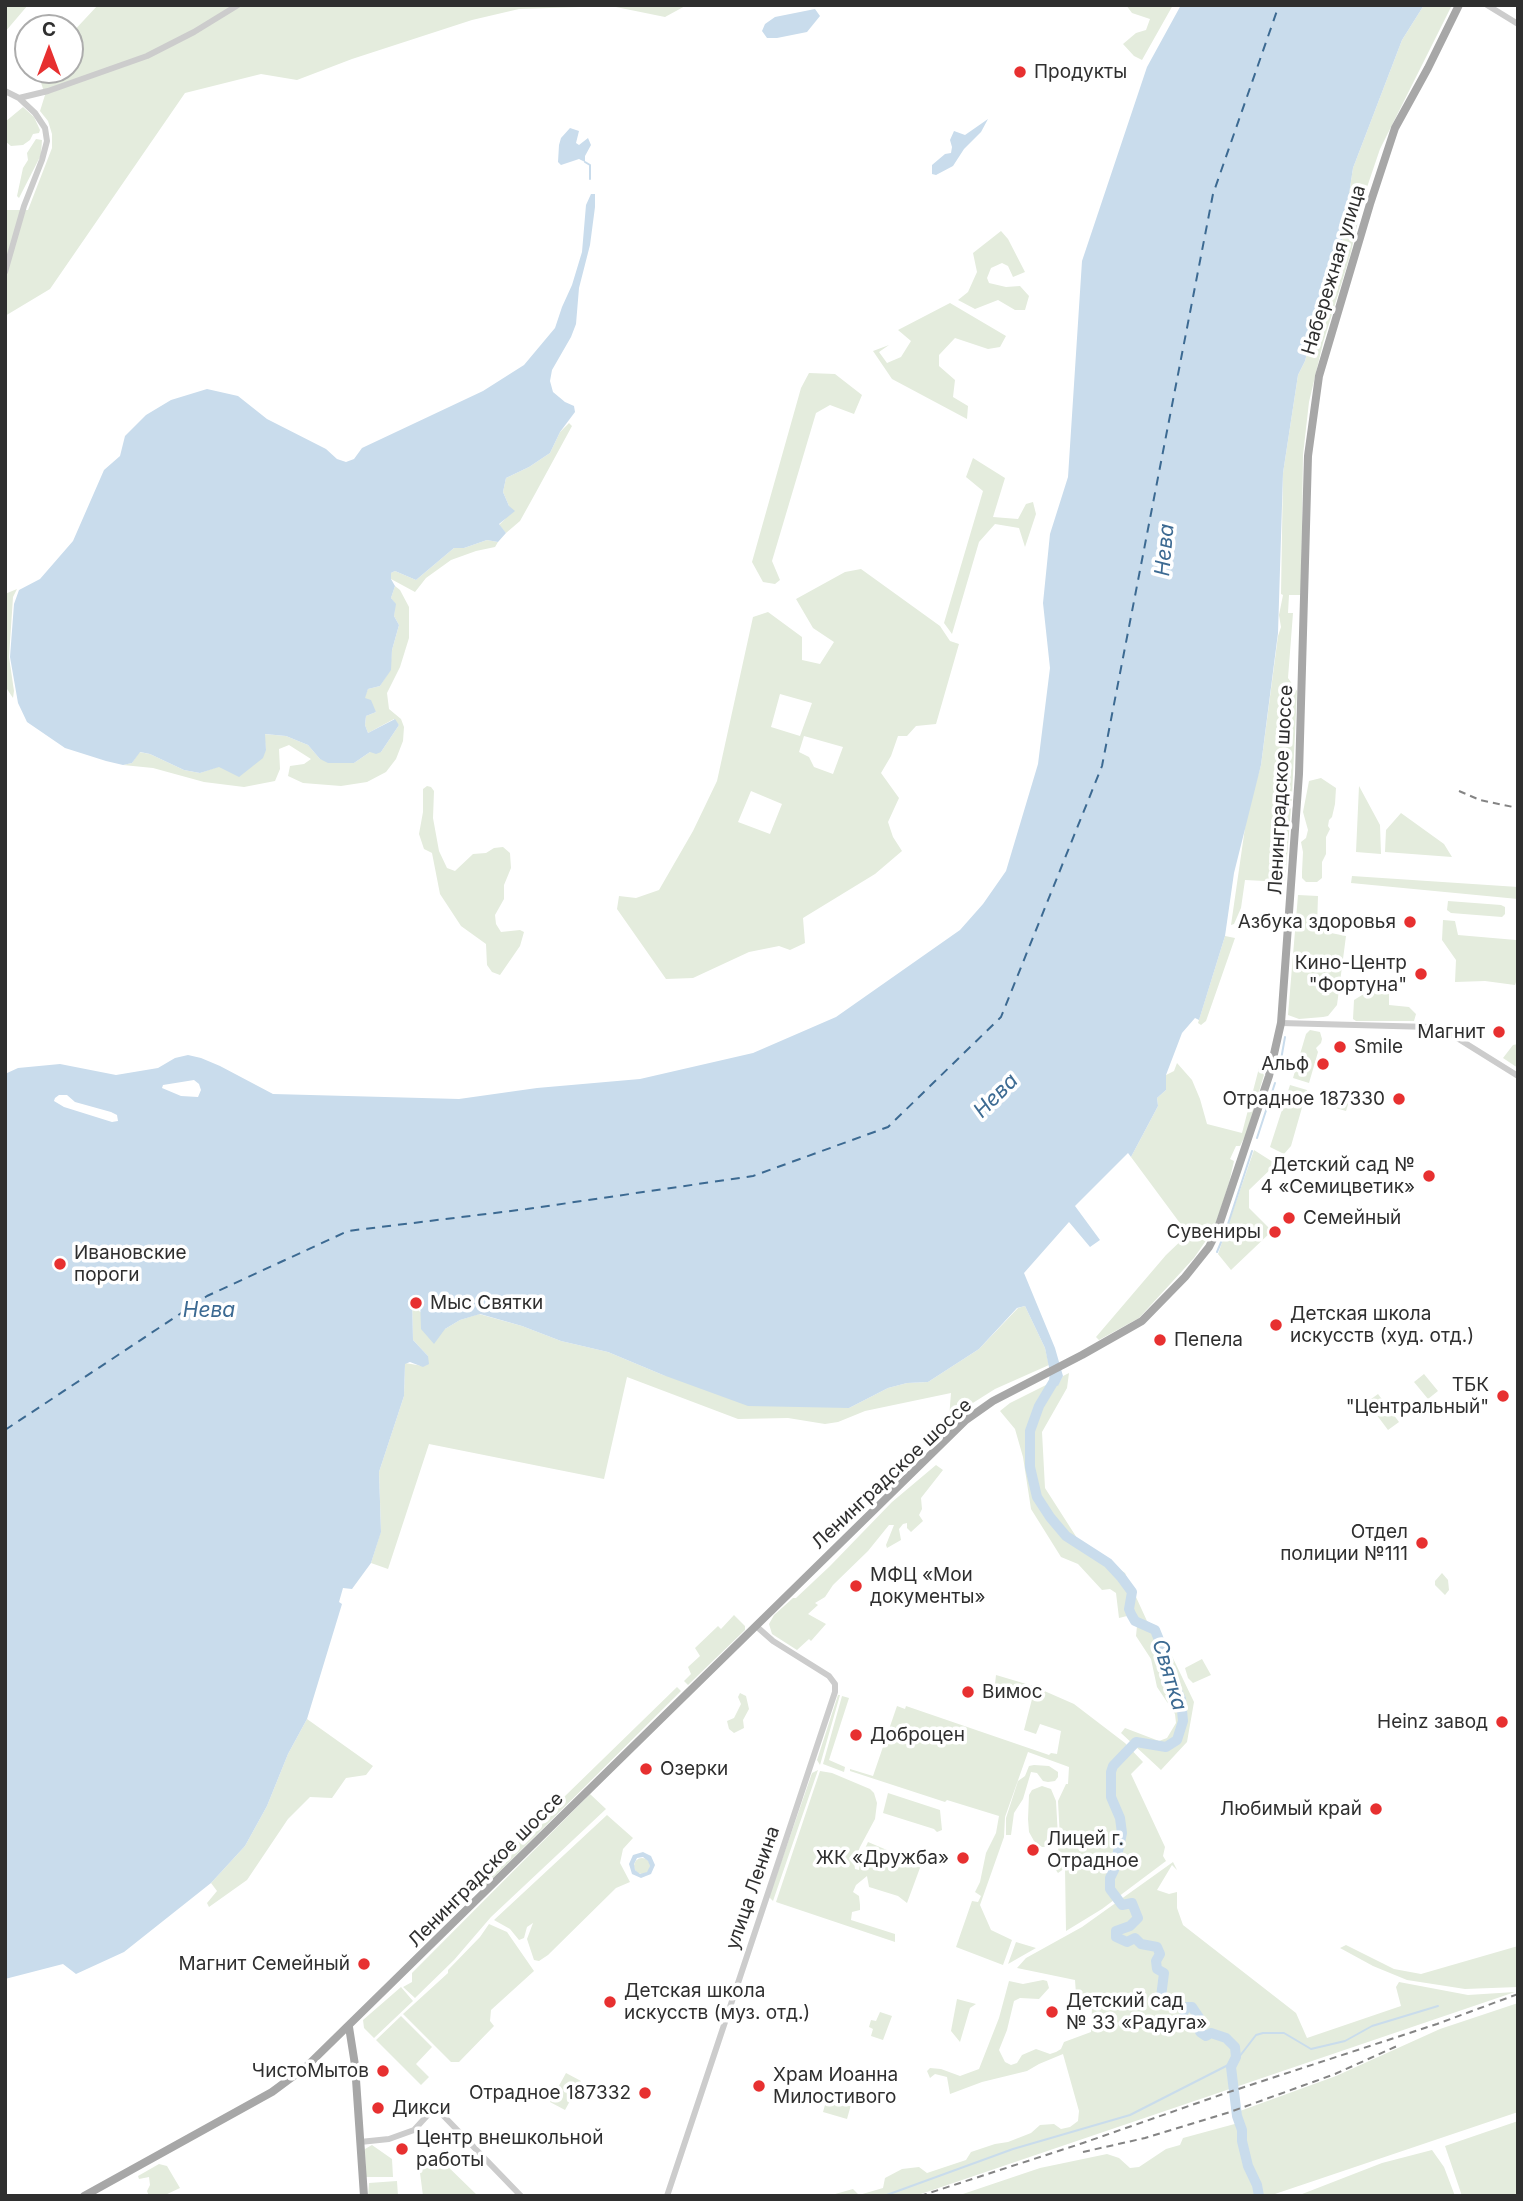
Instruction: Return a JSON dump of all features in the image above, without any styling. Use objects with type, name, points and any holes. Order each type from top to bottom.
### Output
[{"type":"main road","name":"Набережная улица","points":[[1305,562],[1310,430],[1327,344],[1395,128],[1459,5]]},
{"type":"main road","name":"Ленинградское шоссе","points":[[84,2196],[272,2092],[307,2066],[966,1420],[993,1401],[1142,1321],[1185,1277],[1209,1247],[1217,1231],[1269,1076],[1281,1023],[1299,774],[1305,562]]},
{"type":"main road","points":[[349,2027],[355,2065],[364,2196]]},
{"type":"street","points":[[19,98],[147,56],[238,5]]},
{"type":"street","points":[[1487,5],[1518,24]]},
{"type":"street","points":[[5,91],[19,98],[42,122],[47,134],[47,147],[24,205],[5,272]]},
{"type":"street","points":[[1281,1023],[1430,1027],[1448,1033],[1518,1076]]},
{"type":"street","name":"улица Ленина","points":[[667,2196],[835,1692],[835,1684],[829,1676],[756,1626]]},
{"type":"street","points":[[360,2142],[389,2139],[414,2130],[435,2107],[521,2196]]},
{"type":"green space","points":[[5,5],[28,5],[20,14],[14,14],[14,21],[5,32]]},
{"type":"green space","points":[[98,5],[687,5],[665,17],[611,6],[519,9],[472,20],[297,80],[261,74],[185,93],[50,289],[5,316],[5,210],[28,210],[52,148],[48,121],[40,111],[45,95],[41,84],[84,84],[84,20]]},
{"type":"green space","points":[[1126,5],[1173,5],[1142,60],[1123,44],[1136,33],[1146,30],[1150,19],[1132,13]]},
{"type":"green space","points":[[1424,5],[1452,5],[1380,149],[1363,199],[1309,402],[1303,455],[1301,590],[1300,595],[1289,595],[1288,613],[1293,613],[1288,678],[1297,691],[1285,882],[1245,880],[1241,908],[1231,925],[1247,814],[1261,765],[1281,627],[1279,615],[1283,595],[1283,473],[1298,375],[1305,361],[1320,304],[1341,247],[1353,168],[1402,40]]},
{"type":"green space","points":[[23,107],[34,117],[40,130],[23,145],[11,146],[5,141],[5,122]]},
{"type":"green space","points":[[36,139],[42,140],[41,155],[19,198],[17,196],[23,168],[28,160],[27,153]]},
{"type":"green space","points":[[1001,231],[1025,272],[1013,277],[1008,266],[1002,263],[991,268],[987,278],[989,283],[1006,287],[1020,286],[1029,296],[1025,310],[1015,310],[998,300],[975,309],[958,300],[968,292],[977,272],[973,253]]},
{"type":"green space","points":[[950,303],[1006,336],[1000,347],[988,349],[955,338],[939,355],[939,366],[955,380],[953,397],[968,406],[967,419],[892,379],[873,351],[889,345],[879,352],[887,363],[901,357],[911,341],[898,330]]},
{"type":"green space","points":[[809,373],[835,374],[862,395],[854,414],[830,405],[816,413],[772,561],[780,580],[775,584],[763,582],[752,562],[801,388]]},
{"type":"green space","points":[[569,423],[572,426],[520,521],[506,533],[499,525],[505,519],[509,506],[503,492],[506,478],[550,453],[560,432]]},
{"type":"green space","points":[[973,458],[1005,478],[993,517],[1018,519],[1026,504],[1033,502],[1036,514],[1025,547],[1019,528],[995,524],[979,542],[952,634],[944,623],[983,491],[966,477]]},
{"type":"green space","points":[[487,540],[498,542],[495,547],[451,560],[426,578],[415,592],[391,579],[391,573],[395,571],[416,580],[454,548],[464,548]]},
{"type":"green space","points":[[861,569],[940,626],[950,641],[959,644],[936,724],[916,726],[907,736],[898,736],[881,773],[899,798],[888,822],[902,851],[875,874],[803,918],[805,943],[790,950],[779,946],[749,952],[693,978],[666,979],[617,909],[619,896],[636,898],[659,890],[693,831],[717,781],[753,617],[768,612],[802,637],[802,660],[820,664],[834,642],[813,628],[796,599],[845,572]],"holes":[[[780,694],[812,703],[800,736],[771,727]],[[804,736],[843,747],[833,774],[814,767],[809,757],[799,752]],[[751,791],[782,804],[770,834],[738,822]]]},
{"type":"green space","points":[[395,586],[409,607],[409,638],[400,667],[387,693],[389,709],[401,719],[404,727],[403,741],[396,759],[386,772],[367,782],[341,786],[303,783],[288,776],[290,766],[304,764],[311,759],[289,745],[279,749],[280,769],[275,781],[244,787],[204,782],[153,768],[123,765],[132,763],[139,752],[150,754],[184,770],[200,773],[266,750],[264,734],[286,736],[308,745],[320,759],[354,763],[370,752],[381,752],[399,725],[394,719],[368,733],[366,716],[376,712],[364,698],[368,689],[380,686],[390,670],[399,625],[394,616],[395,604],[391,598]]},
{"type":"green space","points":[[17,589],[13,597],[9,657],[13,698],[5,686],[5,594]]},
{"type":"green space","points":[[1321,778],[1336,788],[1335,804],[1326,837],[1322,878],[1317,882],[1306,882],[1302,878],[1301,842],[1306,838],[1308,830],[1303,812],[1309,781]]},
{"type":"green space","points":[[427,786],[434,791],[433,818],[439,851],[447,868],[455,871],[473,854],[486,853],[494,848],[503,847],[510,853],[511,868],[504,885],[504,899],[495,915],[496,924],[501,932],[524,932],[520,946],[500,975],[492,972],[487,965],[486,944],[461,926],[440,894],[432,853],[424,849],[419,834],[423,789]]},
{"type":"green space","points":[[1359,786],[1380,825],[1381,854],[1356,852]]},
{"type":"green space","points":[[1401,813],[1444,844],[1452,857],[1385,852],[1386,830]]},
{"type":"green space","points":[[1352,876],[1518,887],[1518,899],[1351,883]]},
{"type":"green space","points":[[1298,895],[1318,896],[1317,926],[1346,936],[1337,1005],[1328,1016],[1299,1019],[1288,1015]]},
{"type":"green space","points":[[1448,901],[1501,905],[1505,907],[1505,914],[1502,917],[1451,913],[1447,910]]},
{"type":"green space","points":[[1443,920],[1455,921],[1458,935],[1516,940],[1518,976],[1515,985],[1485,981],[1455,982],[1456,960],[1442,940]]},
{"type":"green space","points":[[1225,936],[1235,938],[1206,1021],[1201,1025],[1198,1023]]},
{"type":"green space","points":[[1367,992],[1389,993],[1389,1005],[1409,1007],[1416,1014],[1414,1021],[1353,1019],[1354,1000]]},
{"type":"green space","points":[[1310,1030],[1320,1032],[1322,1039],[1316,1048],[1318,1052],[1309,1083],[1293,1078],[1306,1034]]},
{"type":"green space","points":[[1518,1044],[1518,1068],[1503,1058],[1513,1045]]},
{"type":"green space","points":[[1177,1063],[1192,1080],[1207,1124],[1242,1133],[1259,1068],[1264,1075],[1246,1134],[1230,1159],[1234,1161],[1229,1183],[1215,1226],[1207,1239],[1194,1258],[1139,1318],[1099,1340],[1096,1337],[1166,1255],[1188,1234],[1131,1157],[1158,1106],[1157,1098],[1166,1090],[1166,1075],[1174,1071]]},
{"type":"green space","points":[[1290,1085],[1307,1090],[1291,1146],[1284,1154],[1270,1147]]},
{"type":"green space","points":[[1342,1089],[1352,1092],[1346,1111],[1336,1108]]},
{"type":"green space","points":[[1254,1150],[1276,1164],[1249,1190],[1249,1208],[1272,1231],[1231,1270],[1218,1254]]},
{"type":"green space","points":[[412,1296],[420,1299],[419,1311],[445,1329],[460,1320],[479,1314],[561,1341],[608,1352],[663,1375],[849,1408],[888,1388],[907,1383],[928,1382],[979,1349],[1018,1308],[1025,1306],[1045,1348],[1049,1365],[995,1389],[949,1418],[951,1393],[865,1411],[838,1422],[825,1424],[788,1418],[738,1419],[627,1377],[604,1479],[429,1444],[388,1569],[371,1563],[381,1531],[379,1472],[404,1396],[405,1363],[423,1366],[428,1356],[413,1340]]},
{"type":"green space","points":[[1069,1373],[1067,1388],[1042,1432],[1045,1488],[1077,1538],[1125,1573],[1147,1621],[1159,1629],[1194,1702],[1187,1742],[1161,1770],[1121,1733],[1125,1728],[1159,1741],[1167,1738],[1176,1723],[1175,1714],[1157,1687],[1151,1659],[1136,1636],[1137,1626],[1127,1616],[1119,1618],[1116,1593],[1110,1589],[1102,1590],[1078,1564],[1061,1557],[1031,1509],[1023,1457],[1015,1429],[1000,1411],[1010,1403],[1052,1382],[1058,1385],[1063,1376]]},
{"type":"green space","points":[[1424,1374],[1438,1391],[1428,1399],[1414,1382]]},
{"type":"green space","points":[[1378,1394],[1399,1422],[1388,1430],[1367,1402]]},
{"type":"green space","points":[[936,1465],[943,1470],[921,1498],[922,1509],[919,1515],[923,1521],[911,1532],[907,1523],[903,1524],[899,1529],[901,1540],[887,1548],[894,1525],[889,1525],[825,1597],[815,1603],[818,1605],[808,1614],[826,1624],[811,1641],[809,1639],[797,1650],[772,1634],[769,1624],[774,1615],[830,1566],[892,1502]]},
{"type":"green space","points":[[1442,1573],[1448,1580],[1449,1590],[1445,1595],[1435,1585]]},
{"type":"green space","points":[[734,1615],[745,1626],[745,1630],[688,1685],[684,1681],[691,1674],[688,1667],[700,1656],[695,1648],[718,1626],[721,1629]]},
{"type":"green space","points":[[1202,1659],[1211,1675],[1193,1683],[1185,1668]]},
{"type":"green space","points":[[996,1675],[1033,1686],[1074,1704],[1125,1743],[1143,1762],[1131,1774],[1165,1847],[1163,1856],[1166,1861],[1102,1909],[1066,1931],[1065,1868],[1058,1873],[1055,1869],[1060,1839],[1058,1801],[1068,1784],[1069,1767],[1028,1752],[1005,1817],[1004,1837],[980,1905],[991,1930],[1012,1940],[1003,1965],[956,1947],[972,1901],[978,1902],[981,1896],[975,1892],[986,1853],[996,1833],[999,1816],[947,1800],[945,1802],[850,1771],[873,1776],[897,1706],[905,1709],[906,1706],[1049,1755],[1057,1754],[1061,1731],[1040,1724],[1036,1734],[1024,1730],[1032,1699],[995,1684]]},
{"type":"green space","points":[[677,1687],[681,1691],[486,1885],[479,1887],[487,1872]]},
{"type":"green space","points":[[740,1693],[746,1696],[749,1709],[743,1720],[744,1728],[734,1733],[729,1729],[727,1721],[734,1718],[741,1704],[738,1697]]},
{"type":"green space","points":[[840,1695],[820,1765],[817,1760]]},
{"type":"green space","points":[[842,1696],[849,1698],[829,1760],[845,1767],[844,1772],[823,1764]]},
{"type":"green space","points":[[307,1719],[373,1766],[366,1775],[346,1778],[332,1798],[310,1797],[288,1819],[247,1880],[209,1907],[207,1903],[217,1891],[211,1883],[245,1846],[267,1806],[288,1754]]},
{"type":"green space","points":[[1029,1766],[1049,1766],[1058,1772],[1058,1777],[1055,1781],[1048,1782],[1043,1781],[1037,1773],[1031,1772],[1023,1799],[1014,1813],[1011,1835],[1006,1835],[1006,1818],[1018,1781],[1025,1776]]},
{"type":"green space","points":[[818,1770],[773,1901],[769,1897],[812,1773]]},
{"type":"green space","points":[[820,1771],[832,1773],[874,1793],[877,1803],[875,1819],[854,1861],[855,1869],[859,1870],[860,1859],[868,1842],[901,1856],[904,1852],[914,1857],[924,1857],[907,1903],[898,1896],[869,1887],[867,1876],[856,1885],[853,1892],[859,1896],[860,1910],[852,1912],[851,1920],[895,1934],[895,1942],[776,1902]]},
{"type":"green space","points":[[1042,1786],[1051,1789],[1056,1801],[1058,1837],[1053,1845],[1047,1847],[1034,1841],[1029,1832],[1029,1795],[1032,1790]]},
{"type":"green space","points":[[888,1793],[940,1810],[942,1830],[937,1832],[883,1813]]},
{"type":"green space","points":[[590,1794],[606,1809],[491,1917],[454,1960],[415,1998],[403,1987],[412,1982],[412,1973]]},
{"type":"green space","points":[[607,1815],[633,1838],[623,1849],[620,1863],[630,1882],[616,1888],[548,1955],[539,1961],[534,1960],[527,1939],[533,1923],[527,1927],[524,1938],[519,1940],[510,1929],[494,1920]]},
{"type":"green space","points":[[639,1858],[645,1858],[650,1866],[648,1872],[639,1874],[634,1869],[634,1863]]},
{"type":"green space","points":[[1173,1862],[1177,1870],[1172,1865],[1157,1890],[1169,1894],[1177,1892],[1177,1908],[1183,1925],[1296,2013],[1307,2038],[1401,2006],[1396,1987],[1399,1982],[1468,1995],[1515,1992],[915,2196],[828,2196],[853,2189],[859,2195],[883,2188],[885,2178],[902,2169],[919,2167],[927,2173],[966,2160],[971,2152],[1031,2133],[1040,2125],[1054,2124],[1061,2129],[1078,2121],[1079,2111],[1063,2054],[1027,2071],[982,2082],[950,2094],[947,2077],[935,2074],[930,2078],[927,2071],[930,2068],[941,2069],[960,2076],[979,2069],[999,2018],[1009,1981],[1023,1984],[1043,1980],[1047,1981],[1049,1988],[1039,1999],[1020,1998],[1014,2001],[999,2050],[1005,2062],[1011,2065],[1017,2063],[1022,2055],[1036,2049],[1050,2054],[1056,2052],[1064,2042],[1091,2032],[1092,2008],[1088,1997],[1076,1994],[1075,1980],[1017,1968],[1026,1958],[1082,1927]]},
{"type":"green space","points":[[489,1924],[507,1932],[534,1971],[491,2010],[490,2021],[494,2026],[459,2062],[451,2062],[403,2014],[448,1973]]},
{"type":"green space","points":[[1016,1942],[1036,1948],[1008,1964]]},
{"type":"green space","points":[[1346,1945],[1394,1969],[1421,1974],[1518,1946],[1518,1987],[1465,1989],[1407,1980],[1340,1948]]},
{"type":"green space","points":[[401,1987],[413,2001],[374,2038],[364,2028],[363,2020]]},
{"type":"green space","points":[[957,1999],[976,2004],[970,2008],[960,2042],[951,2031]]},
{"type":"green space","points":[[1518,2003],[1518,2112],[1269,2196],[957,2196],[1040,2168],[1107,2154],[1119,2158],[1130,2168],[1139,2167],[1166,2149],[1180,2145],[1183,2138],[1242,2122],[1240,2111],[1336,2076],[1440,2029]]},
{"type":"green space","points":[[880,2012],[892,2016],[883,2040],[871,2036],[873,2029],[869,2027],[871,2020],[876,2021]]},
{"type":"green space","points":[[401,2016],[432,2047],[416,2064],[429,2077],[421,2085],[376,2040]]},
{"type":"green space","points":[[566,2073],[581,2081],[565,2110],[550,2102]]},
{"type":"green space","points":[[828,2094],[852,2101],[847,2119],[823,2112]]},
{"type":"green space","points":[[1518,2121],[1518,2196],[1462,2196],[1445,2146]]},
{"type":"green space","points":[[372,2145],[392,2159],[393,2177],[366,2177],[365,2149]]},
{"type":"green space","points":[[1432,2150],[1444,2167],[1455,2196],[1297,2196],[1382,2163]]},
{"type":"green space","points":[[436,2155],[478,2196],[423,2196],[419,2165]]},
{"type":"green space","points":[[159,2164],[167,2166],[180,2188],[163,2196],[149,2196],[149,2177],[139,2179],[138,2176]]},
{"type":"green space","points":[[397,2181],[398,2196],[368,2196],[369,2183]]},
{"type":"water","name":"Нева","points":[[1181,5],[1424,5],[1402,40],[1353,168],[1341,247],[1320,304],[1305,361],[1298,375],[1283,473],[1278,633],[1261,765],[1234,873],[1225,936],[1199,1020],[1195,1018],[1182,1033],[1166,1075],[1166,1090],[1157,1098],[1158,1106],[1131,1157],[1128,1153],[1075,1206],[1100,1240],[1090,1247],[1069,1222],[1024,1273],[1055,1348],[1063,1376],[1058,1386],[1052,1382],[1045,1348],[1025,1306],[1017,1308],[979,1349],[928,1382],[907,1383],[888,1388],[849,1408],[748,1406],[608,1352],[561,1341],[480,1314],[460,1320],[445,1329],[434,1344],[421,1329],[420,1299],[412,1296],[413,1340],[428,1356],[429,1364],[423,1367],[410,1362],[405,1364],[404,1396],[379,1472],[381,1532],[371,1563],[352,1589],[343,1588],[339,1602],[342,1604],[307,1719],[288,1754],[267,1806],[245,1846],[211,1883],[124,1952],[76,1974],[63,1964],[5,1979],[5,1074],[18,1068],[60,1064],[116,1075],[158,1068],[175,1058],[188,1055],[220,1066],[273,1094],[459,1099],[537,1088],[640,1079],[753,1053],[836,1017],[960,930],[983,904],[1006,871],[1038,764],[1050,668],[1043,603],[1050,534],[1068,477],[1082,261],[1147,67]],"holes":[[[194,1080],[201,1090],[198,1097],[181,1096],[162,1088],[163,1085]],[[59,1095],[67,1095],[75,1102],[111,1112],[117,1115],[118,1121],[112,1122],[64,1107],[54,1101]]]},
{"type":"water","points":[[815,9],[820,16],[807,32],[767,38],[762,31],[765,24],[775,17]]},
{"type":"water","points":[[988,119],[981,132],[964,149],[953,166],[936,175],[932,174],[932,165],[945,154],[951,153],[950,140],[954,131],[965,135]]},
{"type":"water","points":[[570,128],[579,131],[576,143],[579,145],[588,138],[591,145],[585,162],[579,159],[561,165],[558,162],[559,145],[561,138]]},
{"type":"water","points":[[591,194],[595,194],[595,207],[590,245],[579,288],[576,324],[552,370],[550,381],[553,392],[574,406],[575,412],[560,432],[550,453],[506,478],[503,492],[509,506],[515,511],[499,524],[506,533],[498,542],[487,540],[464,548],[454,548],[416,580],[395,571],[391,573],[395,586],[391,598],[396,604],[394,616],[399,625],[392,650],[391,670],[380,686],[368,689],[365,698],[371,700],[376,712],[366,716],[368,733],[395,719],[399,725],[381,752],[370,752],[354,763],[328,763],[320,759],[308,745],[286,736],[265,734],[266,750],[263,758],[239,777],[219,767],[200,773],[184,770],[140,752],[132,763],[123,765],[106,761],[65,748],[27,722],[18,703],[10,657],[14,604],[19,590],[40,579],[73,541],[104,470],[120,456],[125,436],[146,415],[171,400],[207,389],[238,396],[267,419],[326,449],[337,459],[346,462],[354,459],[362,448],[483,391],[524,365],[555,328],[572,285],[582,252],[586,205]]},
{"type":"water","points":[[643,1852],[651,1856],[655,1865],[651,1874],[641,1878],[632,1874],[629,1864],[633,1855]],"holes":[[[643,1857],[650,1866],[647,1872],[640,1874],[635,1870],[637,1858]]]},
{"type":"waterway","points":[[585,162],[590,165],[590,179]]},
{"type":"waterway","points":[[1279,1071],[1285,1037]]},
{"type":"waterway","points":[[1257,1138],[1275,1083]]},
{"type":"waterway","points":[[1217,1252],[1252,1151]]},
{"type":"waterway","name":"Святка","points":[[1055,1371],[1054,1381],[1039,1406],[1030,1431],[1030,1467],[1037,1497],[1066,1536],[1108,1563],[1132,1592],[1129,1609],[1131,1614],[1135,1621],[1155,1630],[1166,1657],[1170,1677],[1181,1699],[1183,1721],[1177,1740],[1166,1747],[1136,1742],[1113,1766],[1111,1772],[1111,1797],[1120,1818],[1122,1833],[1110,1878],[1110,1889],[1122,1905],[1132,1903],[1138,1918],[1130,1926],[1116,1931],[1116,1937],[1127,1942],[1135,1938],[1141,1944],[1157,1947],[1160,1954],[1156,1961],[1157,1969],[1164,1973],[1161,1997],[1164,2001],[1181,2006],[1184,2011],[1187,2007],[1192,2007],[1200,2019],[1200,2032],[1206,2036],[1211,2033],[1226,2038],[1235,2047],[1236,2057],[1231,2067],[1237,2116],[1248,2166],[1259,2196]]},
{"type":"waterway","points":[[884,2196],[1013,2149],[1130,2115],[1236,2061],[1256,2035],[1284,2033],[1311,2049],[1345,2041],[1372,2026],[1438,2006]]},
{"type":"ferry route","points":[[5,1430],[207,1296],[348,1231],[527,1209],[753,1176],[888,1127],[1001,1017],[1102,766],[1213,194],[1279,5]]},
{"type":"railway","points":[[1459,791],[1480,800],[1518,808]]},
{"type":"railway","points":[[920,2196],[1437,2024],[1518,1994]]},
{"type":"railway","points":[[1083,2152],[1145,2138],[1230,2112],[1335,2074],[1397,2046]]},
{"type":"place","name":"Продукты","points":[[1020,72]]},
{"type":"place","name":"Азбука здоровья","points":[[1410,922]]},
{"type":"place","name":"Кино-Центр \"Фортуна\"","points":[[1421,974]]},
{"type":"place","name":"Магнит","points":[[1499,1032]]},
{"type":"place","name":"Smile","points":[[1340,1047]]},
{"type":"place","name":"Альф","points":[[1323,1064]]},
{"type":"place","name":"Отрадное 187330","points":[[1399,1099]]},
{"type":"place","name":"Детский сад № 4 «Семицветик»","points":[[1429,1176]]},
{"type":"place","name":"Семейный","points":[[1289,1218]]},
{"type":"place","name":"Сувениры","points":[[1275,1232]]},
{"type":"place","name":"Ивановские пороги","points":[[60,1264]]},
{"type":"place","name":"Мыс Святки","points":[[416,1303]]},
{"type":"place","name":"Детская школа искусств (худ. отд.)","points":[[1276,1325]]},
{"type":"place","name":"Пепела","points":[[1160,1340]]},
{"type":"place","name":"ТБК \"Центральный\"","points":[[1503,1396]]},
{"type":"place","name":"Отдел полиции №111","points":[[1422,1543]]},
{"type":"place","name":"МФЦ «Мои документы»","points":[[856,1586]]},
{"type":"place","name":"Вимос","points":[[968,1692]]},
{"type":"place","name":"Heinz завод","points":[[1502,1722]]},
{"type":"place","name":"Доброцен","points":[[856,1735]]},
{"type":"place","name":"Озерки","points":[[646,1769]]},
{"type":"place","name":"Любимый край","points":[[1376,1809]]},
{"type":"place","name":"Лицей г. Отрадное","points":[[1033,1850]]},
{"type":"place","name":"ЖК «Дружба»","points":[[963,1858]]},
{"type":"place","name":"Магнит Семейный","points":[[364,1964]]},
{"type":"place","name":"Детская школа искусств (муз. отд.)","points":[[610,2002]]},
{"type":"place","name":"Детский сад № 33 «Радуга»","points":[[1052,2012]]},
{"type":"place","name":"ЧистоМытов","points":[[383,2071]]},
{"type":"place","name":"Храм Иоанна Милостивого","points":[[759,2086]]},
{"type":"place","name":"Отрадное 187332","points":[[645,2093]]},
{"type":"place","name":"Дикси","points":[[378,2108]]},
{"type":"place","name":"Центр внешкольной работы","points":[[402,2149]]}]
